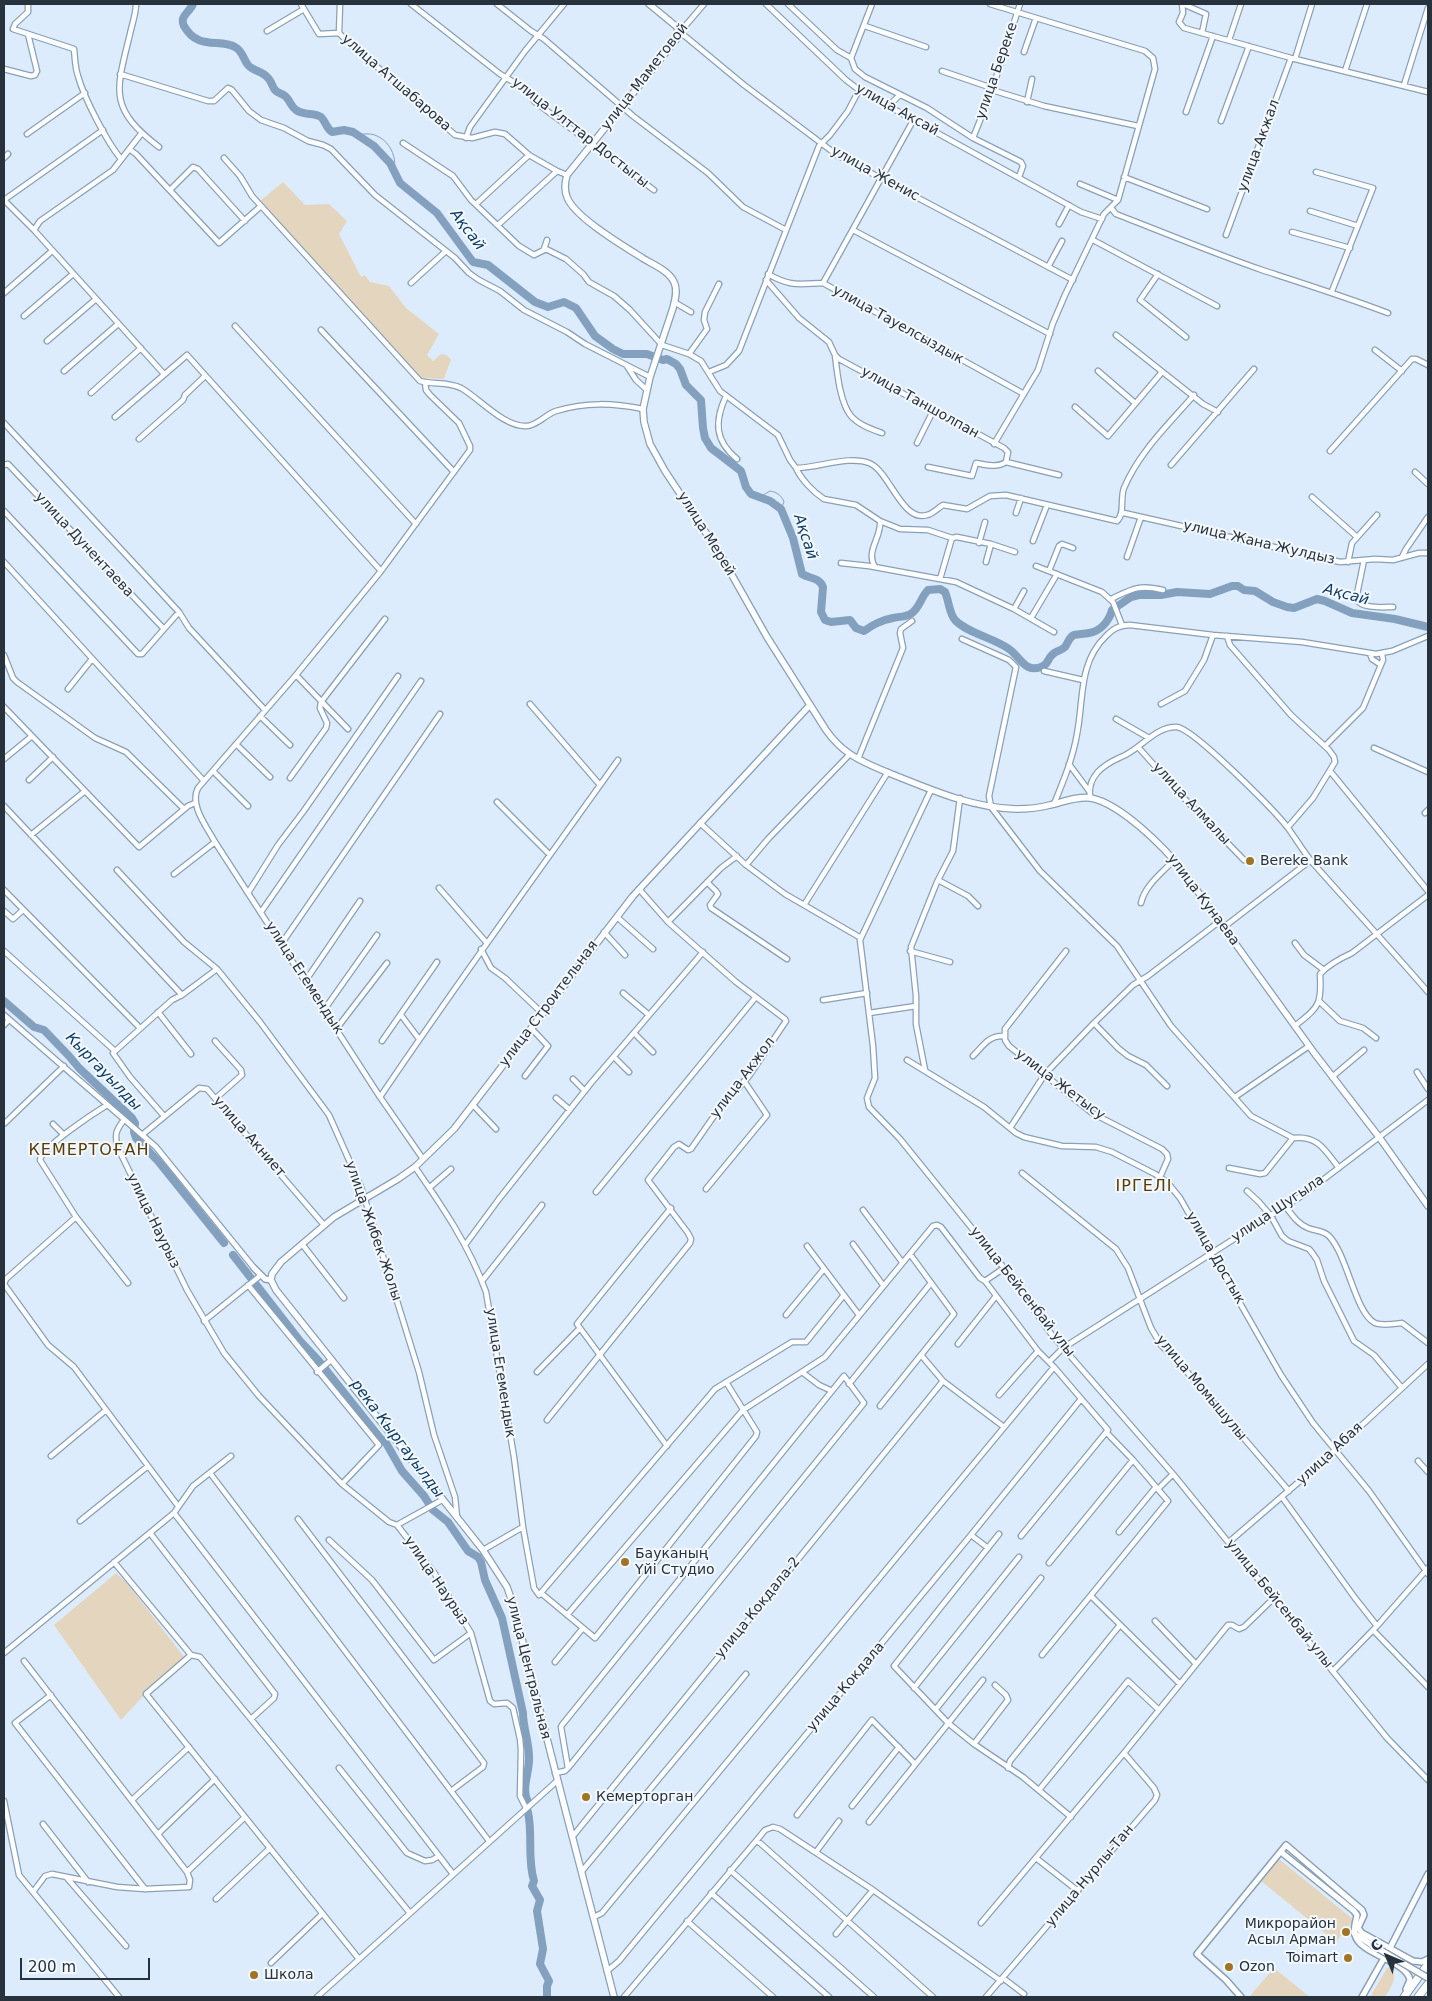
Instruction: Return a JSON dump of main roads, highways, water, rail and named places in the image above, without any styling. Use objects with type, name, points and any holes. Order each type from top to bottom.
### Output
[{"type":"highway","points":[[1403,1997],[1428,1964]]},
{"type":"highway","points":[[1418,1997],[1428,1984]]},
{"type":"main road","name":"улица Женис","points":[[649,4],[677,26],[680,32]]},
{"type":"main road","name":"улица Маметовой","points":[[659,354],[674,302],[676,289],[674,282],[665,271],[594,225],[570,203],[565,188],[568,175],[677,40],[680,32]]},
{"type":"main road","name":"улица Мерей","points":[[659,354],[650,377],[643,409],[646,433],[656,456],[716,547],[810,705]]},
{"type":"main road","name":"улица Кунаева","points":[[810,705],[832,738],[850,754],[931,790],[991,807],[1029,808],[1090,798],[1098,800],[1135,823],[1152,837],[1174,860],[1428,1206]]},
{"type":"main road","name":"улица Строительная","points":[[271,1280],[274,1270],[324,1225],[416,1167],[454,1129],[639,889],[810,705]]},
{"type":"main road","name":"улица Центральная","points":[[271,1280],[276,1290],[329,1362],[483,1550],[496,1568],[512,1598],[557,1781],[614,1997]]},
{"type":"main road","points":[[1355,1934],[1428,1978]]},
{"type":"waterway","name":"Ақсай","points":[[193,4],[183,19],[184,26],[190,34],[202,41],[223,43],[235,47],[248,65],[265,75],[275,90],[286,96],[296,110],[321,117],[332,132],[344,130],[353,132],[374,146],[390,163],[400,183],[437,213],[473,262],[488,265],[535,302],[548,307],[564,302],[576,308],[595,336],[613,349],[623,354],[647,354],[663,360],[667,359],[676,364],[686,385],[701,400],[705,438],[711,448],[741,471],[746,487],[751,494],[770,501],[781,509],[793,538],[802,574],[817,580],[823,587],[821,612],[825,620],[831,622],[850,620],[856,628],[864,631],[885,620],[909,615],[915,611],[928,590],[940,589],[945,592],[951,614],[960,625],[1003,645],[1013,652],[1023,664],[1032,668],[1045,665],[1053,654],[1065,647],[1072,636],[1093,632],[1101,628],[1107,622],[1112,610],[1131,597],[1139,595],[1161,595],[1177,592],[1210,594],[1232,586],[1238,586],[1244,590],[1255,591],[1273,602],[1287,607],[1294,608],[1317,599],[1352,613],[1395,619],[1428,627]]},
{"type":"waterway","points":[[359,135],[374,135],[387,143],[394,156],[394,171]]},
{"type":"waterway","points":[[760,497],[770,491],[777,493],[784,502],[781,509]]},
{"type":"waterway","name":"Кыргауылды","points":[[4,1001],[34,1027],[44,1030],[79,1068],[132,1118],[135,1123],[134,1132],[136,1138],[158,1161],[224,1243]]},
{"type":"waterway","name":"река Кыргауылды","points":[[233,1255],[300,1341],[318,1360],[386,1443],[402,1471],[424,1496],[433,1510],[448,1522],[468,1551],[478,1557],[481,1562],[485,1580],[502,1618],[523,1713],[529,1754],[525,1787],[528,1802]]},
{"type":"waterway","name":"река Кыргауылды","points":[[528,1812],[531,1864],[534,1881],[532,1886],[540,1900],[537,1911],[543,1949],[540,1964],[549,1981],[547,1997]]},
{"type":"place","name":"Bereke Bank","points":[[1250,861]]},
{"type":"place","name":"Бауканың Үйі Студио","points":[[625,1562]]},
{"type":"place","name":"Кемерторган","points":[[586,1797]]},
{"type":"place","name":"Микрорайон Асыл Арман","points":[[1346,1932]]},
{"type":"place","name":"Toimart","points":[[1348,1958]]},
{"type":"place","name":"Ozon","points":[[1229,1967]]},
{"type":"place","name":"Школа","points":[[254,1975]]},
{"type":"district","name":"КЕМЕРТОҒАН","points":[[89,1151]]},
{"type":"district","name":"ІРГЕЛІ","points":[[1144,1187]]}]
